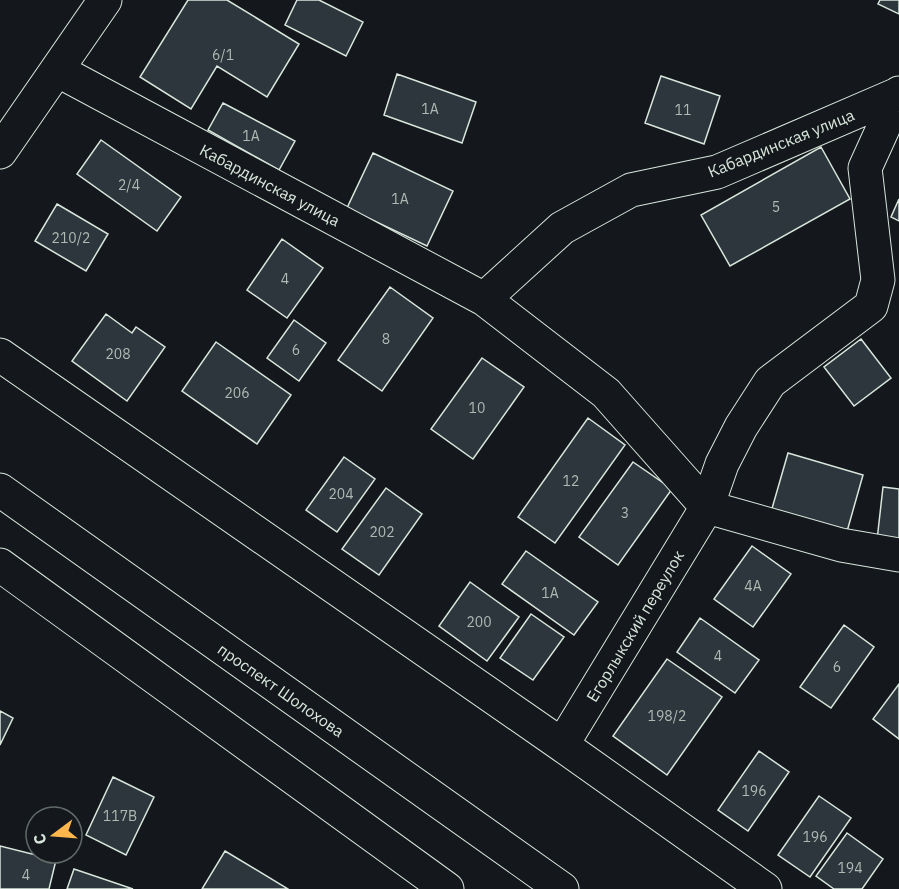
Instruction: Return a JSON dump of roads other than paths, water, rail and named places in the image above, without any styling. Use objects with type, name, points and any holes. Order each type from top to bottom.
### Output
[{"type":"street","points":[[0,153],[105,0]]},
{"type":"street","name":"Кабардинская улица","points":[[57,70],[484,299],[606,393],[707,507]]},
{"type":"street","name":"Кабардинская улица","points":[[484,299],[562,228],[631,190],[717,172],[898,93]]},
{"type":"street","name":"Егорлыкский переулок","points":[[562,745],[707,507],[727,454],[741,427],[770,382],[871,306],[878,280],[865,168],[898,93]]},
{"type":"street","points":[[0,355],[562,745],[765,889]]},
{"type":"street","name":"проспект Шолохова","points":[[0,490],[562,889]]},
{"type":"street","points":[[707,507],[842,545],[899,555]]},
{"type":"street","points":[[0,565],[447,889]]}]
